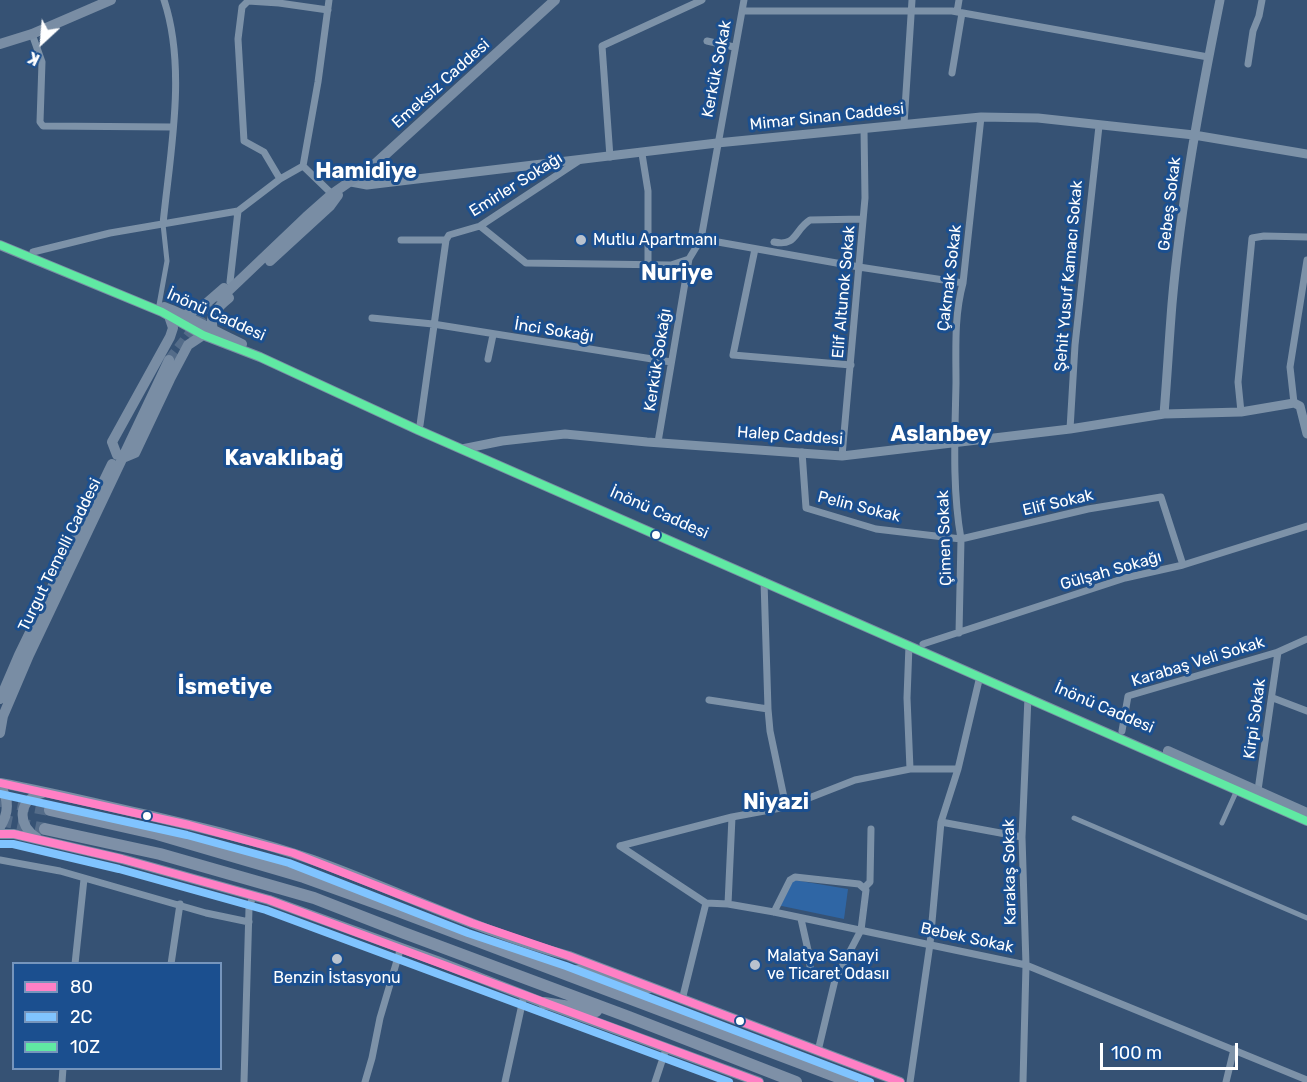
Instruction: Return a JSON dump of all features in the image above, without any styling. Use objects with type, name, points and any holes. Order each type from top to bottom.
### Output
[{"type":"highway","points":[[50,810],[158,834],[304,878],[851,1082]]},
{"type":"highway","points":[[43,834],[160,854],[314,898],[796,1082]]},
{"type":"highway","points":[[544,1003],[629,1017]]},
{"type":"main road","points":[[0,44],[32,34],[111,0]]},
{"type":"main road","name":"Emeksiz Caddesi","points":[[208,333],[214,311],[230,282],[316,202],[348,185],[375,164],[550,1]]},
{"type":"main road","name":"Emeksiz Caddesi","points":[[185,315],[219,300],[330,206],[348,185]]},
{"type":"main road","name":"Emeksiz Caddesi","points":[[219,300],[332,194]]},
{"type":"main road","name":"İnönü Caddesi","points":[[0,240],[185,315],[208,333],[462,449],[1307,821]]},
{"type":"main road","points":[[0,245],[208,333]]},
{"type":"main road","points":[[169,316],[174,328],[170,337],[183,338],[188,345]]},
{"type":"main road","name":"İnönü Caddesi","points":[[208,333],[474,446],[1307,813]]},
{"type":"main road","name":"Turgut Temelli Caddesi","points":[[120,456],[135,453],[188,345],[208,333]]},
{"type":"main road","name":"Turgut Temelli Caddesi","points":[[120,456],[112,442],[170,337]]},
{"type":"main road","name":"Turgut Temelli Caddesi","points":[[0,699],[19,655],[120,456],[169,360],[120,456],[29,655],[3,716],[0,733]]},
{"type":"main road","points":[[0,785],[46,792],[262,843],[312,860],[457,918],[651,987],[900,1082]]},
{"type":"main road","points":[[0,785],[7,802],[7,814],[0,827]]},
{"type":"main road","points":[[46,792],[33,795],[27,800],[23,809],[23,820],[28,832],[43,834],[253,896],[400,947],[759,1082]]},
{"type":"main road","points":[[0,834],[43,834]]},
{"type":"main road","points":[[560,972],[578,970],[636,990],[651,987]]},
{"type":"street","points":[[159,305],[167,261],[163,224],[175,76],[172,31],[164,0]]},
{"type":"street","points":[[303,166],[318,82],[329,0]]},
{"type":"street","points":[[610,157],[602,46],[702,0]]},
{"type":"street","name":"Kerkük Sokak","points":[[717,143],[744,0]]},
{"type":"street","points":[[904,124],[912,0]]},
{"type":"street","points":[[952,73],[960,13],[959,0]]},
{"type":"street","name":"Gebeş Sokak","points":[[1164,414],[1172,303],[1194,135],[1220,0]]},
{"type":"street","points":[[1248,64],[1253,31],[1262,0]]},
{"type":"street","points":[[280,178],[264,152],[244,141],[238,39],[242,7],[248,1],[328,10]]},
{"type":"street","points":[[742,11],[960,13],[1208,57]]},
{"type":"street","points":[[32,34],[42,62],[40,122],[43,126],[172,127]]},
{"type":"street","points":[[707,41],[734,47]]},
{"type":"street","name":"Mimar Sinan Caddesi","points":[[348,185],[367,185],[642,154],[717,143],[981,117],[1038,118],[1194,135],[1307,155]]},
{"type":"street","name":"Çakmak Sokak","points":[[954,442],[957,306],[963,283],[981,117]]},
{"type":"street","name":"Şehit Yusuf Kamacı Sokak","points":[[1070,429],[1075,345],[1099,126]]},
{"type":"street","name":"Elif Altunok Sokak","points":[[842,456],[866,198],[864,129]]},
{"type":"street","name":"Kerkük Sokağı","points":[[658,442],[689,258],[701,239],[717,143]]},
{"type":"street","points":[[642,154],[648,191],[648,264]]},
{"type":"street","name":"Emirler Sokağı","points":[[446,240],[448,235],[480,226],[580,160]]},
{"type":"street","points":[[33,252],[110,233],[238,211],[280,178],[303,166]]},
{"type":"street","points":[[303,166],[332,194]]},
{"type":"street","points":[[230,282],[238,211]]},
{"type":"street","points":[[774,242],[786,244],[810,220],[863,219]]},
{"type":"street","points":[[480,226],[526,263],[671,265],[689,258]]},
{"type":"street","points":[[1241,412],[1238,382],[1252,238],[1307,237]]},
{"type":"street","points":[[701,239],[963,283]]},
{"type":"street","points":[[401,240],[446,240],[420,425]]},
{"type":"street","points":[[755,249],[733,355],[851,365]]},
{"type":"street","points":[[1307,260],[1290,367],[1307,434]]},
{"type":"street","name":"İnci Sokağı","points":[[372,318],[433,324],[671,362]]},
{"type":"street","points":[[488,359],[492,335]]},
{"type":"street","name":"Halep Caddesi","points":[[462,449],[501,441],[566,434],[842,456],[1070,429],[1164,414],[1241,412],[1300,404]]},
{"type":"street","name":"Çimen Sokak","points":[[954,442],[958,524],[961,539],[959,633]]},
{"type":"street","name":"Pelin Sokak","points":[[802,452],[806,508],[876,529],[961,539]]},
{"type":"street","name":"Elif Sokak","points":[[961,539],[1088,509],[1161,497],[1183,565]]},
{"type":"street","name":"Gülşah Sokağı","points":[[923,644],[1125,578],[1183,565],[1307,526]]},
{"type":"street","points":[[764,581],[770,731],[786,807]]},
{"type":"street","name":"Karabaş Veli Sokak","points":[[1122,732],[1128,696],[1278,652],[1307,639]]},
{"type":"street","points":[[909,645],[907,698],[910,769]]},
{"type":"street","name":"Kirpi Sokak","points":[[1258,790],[1278,652]]},
{"type":"street","points":[[910,1082],[930,944],[941,822],[958,769],[980,676]]},
{"type":"street","name":"Karakaş Sokak","points":[[1023,1082],[1026,965],[1022,837],[1028,697]]},
{"type":"street","points":[[1273,698],[1307,711]]},
{"type":"street","points":[[709,700],[768,709]]},
{"type":"street","points":[[682,1000],[706,903],[620,846],[732,817],[786,807],[855,780],[910,769],[958,769]]},
{"type":"street","points":[[1222,823],[1237,790]]},
{"type":"street","points":[[728,904],[732,817]]},
{"type":"street","points":[[1074,818],[1307,918]]},
{"type":"street","points":[[941,822],[1022,837]]},
{"type":"street","points":[[864,888],[870,882],[870,829]]},
{"type":"street","points":[[0,860],[60,871],[249,922]]},
{"type":"street","points":[[774,912],[790,880],[795,877],[860,884],[866,890],[861,930],[835,980],[818,1051]]},
{"type":"street","points":[[75,962],[84,879]]},
{"type":"street","points":[[244,1082],[249,908],[253,896]]},
{"type":"street","name":"Bebek Sokak","points":[[706,903],[728,904],[774,912],[1026,965],[1307,1080]]},
{"type":"street","points":[[171,962],[180,904]]},
{"type":"street","points":[[801,919],[810,969],[835,980]]},
{"type":"street","points":[[365,1082],[400,947]]},
{"type":"street","points":[[506,1082],[524,995]]},
{"type":"street","points":[[655,1082],[666,1048]]},
{"type":"street","points":[[1226,1082],[1234,1049]]},
{"type":"shaded area","points":[[788,879],[848,889],[844,919],[777,905]]},
{"type":"tunnel","points":[[169,360],[211,306],[221,298]]},
{"type":"tunnel","points":[[0,801],[50,810]]},
{"type":"tunnel","points":[[0,820],[45,829]]},
{"type":"transit line","name":"10Z","points":[[0,245],[162,312],[203,335],[260,357],[418,430],[1307,821]]},
{"type":"transit line","name":"80","points":[[0,783],[189,825],[293,853],[472,923],[569,956],[900,1082]]},
{"type":"transit line","name":"2C","points":[[0,794],[187,835],[289,863],[468,933],[566,966],[870,1082]]},
{"type":"transit line","name":"80","points":[[0,834],[14,834],[122,859],[269,900],[759,1082]]},
{"type":"transit line","name":"2C","points":[[0,844],[13,844],[119,869],[266,910],[729,1082]]},
{"type":"place","name":"Mutlu Apartmanı","points":[[581,240]]},
{"type":"place","name":"Benzin İstasyonu","points":[[337,959]]},
{"type":"place","name":"Malatya Sanayi ve Ticaret Odasıı","points":[[755,965]]},
{"type":"district","name":"Hamidiye","points":[[366,172]]},
{"type":"district","name":"Nuriye","points":[[677,274]]},
{"type":"district","name":"Aslanbey","points":[[941,435]]},
{"type":"district","name":"Kavaklıbağ","points":[[284,459]]},
{"type":"district","name":"İsmetiye","points":[[225,688]]},
{"type":"district","name":"Niyazi","points":[[776,803]]}]
